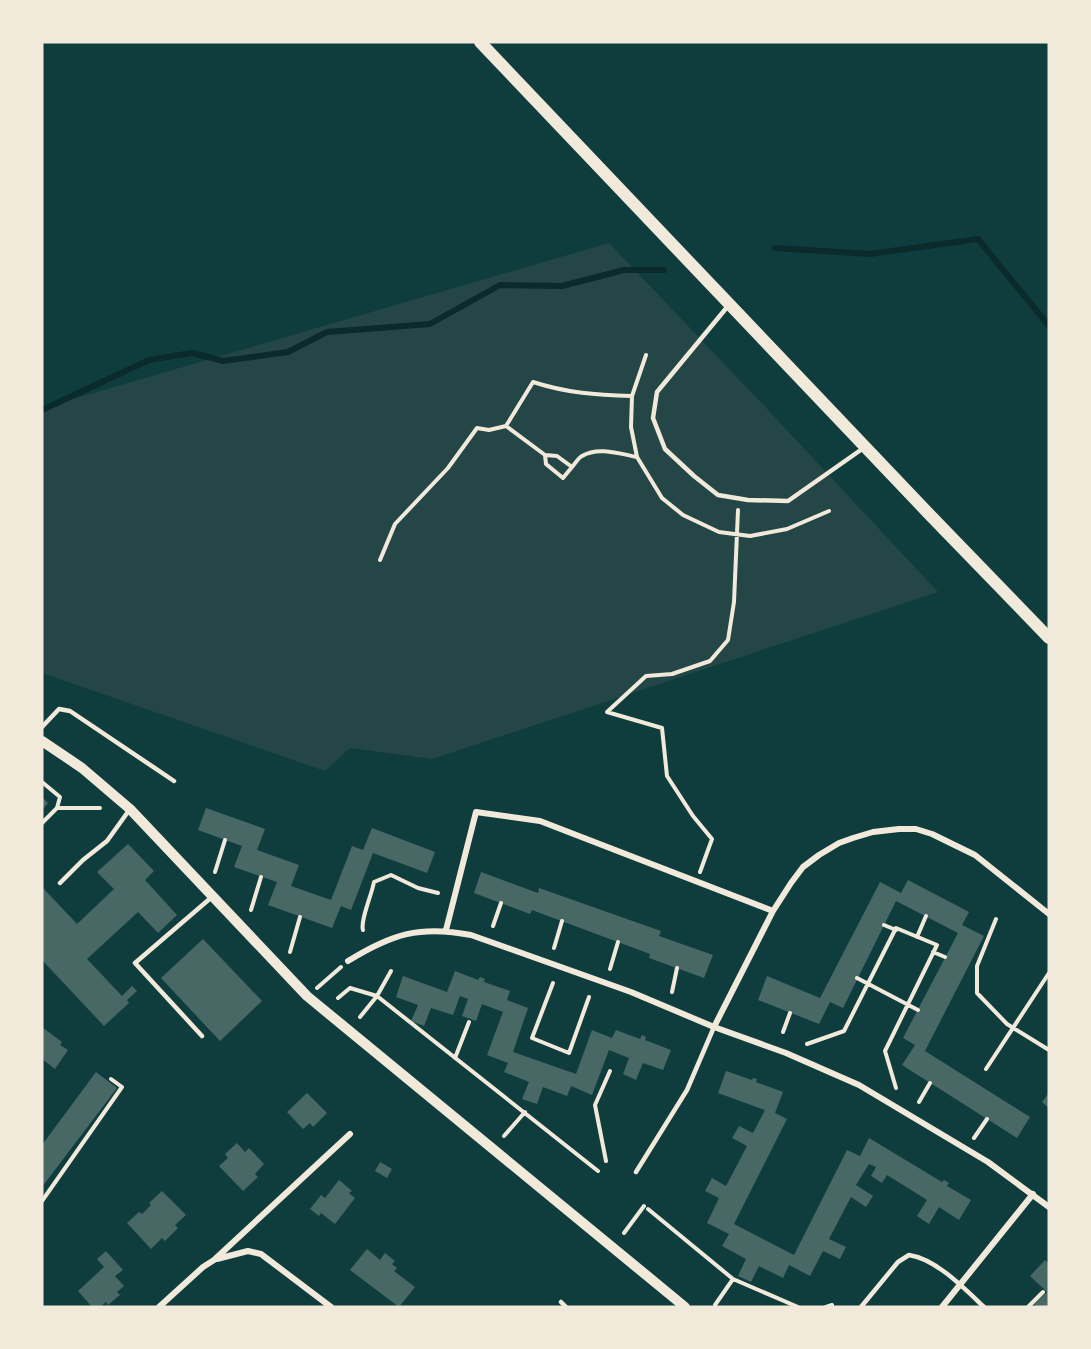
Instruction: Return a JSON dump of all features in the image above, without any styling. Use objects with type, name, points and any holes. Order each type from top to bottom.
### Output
[{"type":"main road","points":[[480,42],[1049,638]]},
{"type":"street","points":[[42,741],[82,768],[130,809],[308,996],[686,1307]]},
{"type":"street","points":[[446,930],[476,812],[540,821],[773,911]]},
{"type":"street","points":[[714,1027],[773,911],[790,883],[803,867],[838,843],[873,832],[899,829],[916,829],[932,834],[975,855],[1049,914]]},
{"type":"street","points":[[348,961],[386,940],[423,930],[446,930],[471,934],[631,992],[714,1027],[786,1053],[859,1085],[969,1150],[1049,1207]]},
{"type":"street","points":[[159,1307],[203,1267],[214,1260],[350,1134]]},
{"type":"street","points":[[942,1307],[1033,1194]]},
{"type":"street","points":[[214,1260],[248,1251],[261,1254],[331,1307]]},
{"type":"lane","points":[[730,304],[657,392],[653,418],[665,449],[718,495],[788,501],[865,447]]},
{"type":"lane","points":[[42,727],[59,709],[70,711],[174,781]]},
{"type":"lane","points":[[60,883],[106,841],[130,809]]},
{"type":"lane","points":[[202,1036],[135,963],[213,896]]},
{"type":"lane","points":[[636,1172],[687,1090],[714,1027]]},
{"type":"lane","points":[[861,1307],[898,1262],[909,1255],[921,1257],[960,1285],[984,1307]]},
{"type":"lane","points":[[561,1302],[566,1307]]},
{"type":"path","points":[[380,560],[395,524],[448,468],[477,428],[489,430],[506,426],[533,382],[586,395],[632,396]]},
{"type":"path","points":[[506,426],[545,455],[556,456],[572,467]]},
{"type":"path","points":[[545,455],[546,464],[563,478],[582,456],[610,452],[637,457]]},
{"type":"path","points":[[696,881],[712,839],[693,816],[667,776],[662,728],[607,712],[646,676],[672,674],[710,661],[728,640],[735,602],[738,498]]},
{"type":"path","points":[[42,782],[60,797],[57,808],[42,823]]},
{"type":"path","points":[[57,808],[100,808]]},
{"type":"path","points":[[215,872],[225,840]]},
{"type":"path","points":[[363,930],[362,925],[374,882],[391,874],[418,888],[438,893]]},
{"type":"path","points":[[251,910],[261,877]]},
{"type":"path","points":[[493,926],[501,903]]},
{"type":"path","points":[[917,937],[926,916]]},
{"type":"path","points":[[290,952],[300,917]]},
{"type":"path","points":[[996,919],[977,966],[977,993],[1013,1027],[1049,1050]]},
{"type":"path","points":[[554,948],[562,921]]},
{"type":"path","points":[[884,925],[937,945],[885,1051],[896,1088]]},
{"type":"path","points":[[807,1044],[844,1031],[896,930]]},
{"type":"path","points":[[610,969],[618,942]]},
{"type":"path","points":[[933,952],[945,957]]},
{"type":"path","points":[[308,996],[348,961]]},
{"type":"path","points":[[672,992],[677,968]]},
{"type":"path","points":[[360,1017],[377,996],[391,971]]},
{"type":"path","points":[[986,1069],[1049,972]]},
{"type":"path","points":[[857,978],[918,1010]]},
{"type":"path","points":[[553,983],[532,1038],[569,1053],[590,997]]},
{"type":"path","points":[[338,998],[350,988],[377,996],[598,1171]]},
{"type":"path","points":[[783,1032],[790,1012]]},
{"type":"path","points":[[455,1058],[469,1022]]},
{"type":"path","points":[[606,1161],[595,1105],[610,1071]]},
{"type":"path","points":[[42,1201],[122,1087],[111,1079]]},
{"type":"path","points":[[918,1102],[930,1083]]},
{"type":"path","points":[[504,1136],[525,1112]]},
{"type":"path","points":[[974,1138],[987,1119]]},
{"type":"path","points":[[624,1233],[644,1206]]},
{"type":"path","points":[[648,1209],[733,1279],[798,1307]]},
{"type":"path","points":[[715,1305],[733,1279]]},
{"type":"path","points":[[1028,1307],[1043,1292]]},
{"type":"path","points":[[826,1307],[832,1305]]},
{"type":"shaded area","points":[[609,243],[938,592],[432,759],[350,748],[325,771],[42,672],[42,408]]},
{"type":"building","points":[[42,797],[48,803],[42,810]]},
{"type":"building","points":[[206,808],[265,829],[257,850],[299,865],[291,886],[331,900],[352,846],[363,850],[372,828],[435,852],[427,873],[373,853],[351,910],[341,906],[332,928],[268,905],[277,882],[234,867],[242,846],[198,830]]},
{"type":"building","points":[[128,844],[154,871],[145,880],[177,915],[158,933],[138,912],[87,959],[122,996],[132,986],[137,991],[127,1000],[129,1003],[104,1026],[42,960],[42,887],[77,924],[114,889],[97,872]]},
{"type":"building","points":[[481,872],[538,893],[539,888],[661,931],[659,936],[713,955],[704,978],[649,958],[650,954],[532,910],[530,914],[474,893]]},
{"type":"building","points":[[908,880],[969,912],[962,925],[984,936],[925,1051],[1030,1117],[1017,1138],[902,1065],[915,1045],[903,1038],[958,933],[896,901],[843,1008],[830,1002],[819,1024],[758,1000],[767,976],[820,998],[880,882],[901,893]]},
{"type":"building","points":[[203,939],[262,1001],[220,1041],[161,978]]},
{"type":"building","points":[[455,971],[478,980],[480,977],[485,979],[484,982],[510,991],[507,1000],[528,1008],[513,1052],[576,1074],[592,1030],[612,1038],[616,1030],[640,1039],[642,1035],[646,1037],[645,1040],[671,1050],[663,1070],[643,1063],[636,1080],[623,1074],[629,1058],[609,1050],[592,1095],[571,1086],[567,1096],[543,1087],[537,1104],[522,1099],[529,1082],[504,1072],[508,1063],[487,1055],[503,1012],[482,1004],[476,1021],[462,1016],[468,999],[460,996],[453,1015],[431,1008],[424,1026],[411,1021],[418,1005],[396,997],[403,976],[447,992]]},
{"type":"building","points":[[42,1027],[62,1042],[60,1045],[68,1050],[55,1069],[42,1059]]},
{"type":"building","points":[[726,1071],[752,1080],[757,1079],[756,1082],[783,1092],[775,1113],[787,1119],[734,1224],[794,1255],[847,1150],[860,1156],[869,1138],[942,1182],[944,1180],[949,1183],[947,1186],[971,1200],[959,1220],[939,1207],[929,1224],[917,1216],[927,1200],[887,1175],[882,1183],[871,1176],[876,1167],[869,1164],[856,1185],[873,1196],[866,1207],[851,1197],[829,1239],[846,1247],[840,1259],[823,1251],[810,1276],[789,1265],[783,1278],[759,1266],[751,1282],[738,1276],[746,1259],[722,1246],[729,1234],[707,1223],[719,1198],[705,1191],[712,1178],[726,1186],[747,1146],[732,1138],[739,1126],[753,1133],[765,1110],[718,1093]]},
{"type":"building","points":[[96,1072],[117,1088],[42,1187],[42,1145]]},
{"type":"building","points":[[307,1093],[327,1113],[313,1127],[310,1123],[303,1129],[287,1112]]},
{"type":"building","points":[[1049,1093],[1049,1108],[1042,1102]]},
{"type":"building","points":[[237,1143],[245,1152],[249,1148],[264,1164],[255,1174],[258,1177],[243,1191],[219,1166],[228,1158],[225,1154]]},
{"type":"building","points":[[380,1162],[392,1169],[387,1178],[375,1171]]},
{"type":"building","points":[[339,1180],[352,1191],[349,1193],[355,1198],[335,1224],[321,1213],[319,1216],[310,1209],[321,1195],[325,1198]]},
{"type":"building","points":[[162,1191],[186,1215],[175,1225],[178,1228],[165,1241],[162,1238],[151,1249],[127,1223],[139,1212],[142,1214],[151,1205],[149,1203]]},
{"type":"building","points":[[367,1249],[380,1260],[385,1253],[395,1261],[392,1264],[397,1268],[394,1271],[415,1287],[399,1307],[350,1270]]},
{"type":"building","points":[[106,1251],[123,1270],[115,1276],[124,1286],[117,1292],[120,1295],[108,1305],[106,1302],[100,1307],[92,1307],[78,1291],[104,1267],[97,1259]]},
{"type":"building","points":[[1045,1260],[1049,1264],[1049,1307],[1037,1307],[1034,1304],[1047,1292],[1030,1276]]},
{"type":"waterway","points":[[775,248],[870,254],[978,239],[1049,326]]},
{"type":"waterway","points":[[42,410],[149,360],[192,353],[223,361],[288,352],[327,332],[430,324],[500,285],[562,286],[624,270],[664,270]]}]
